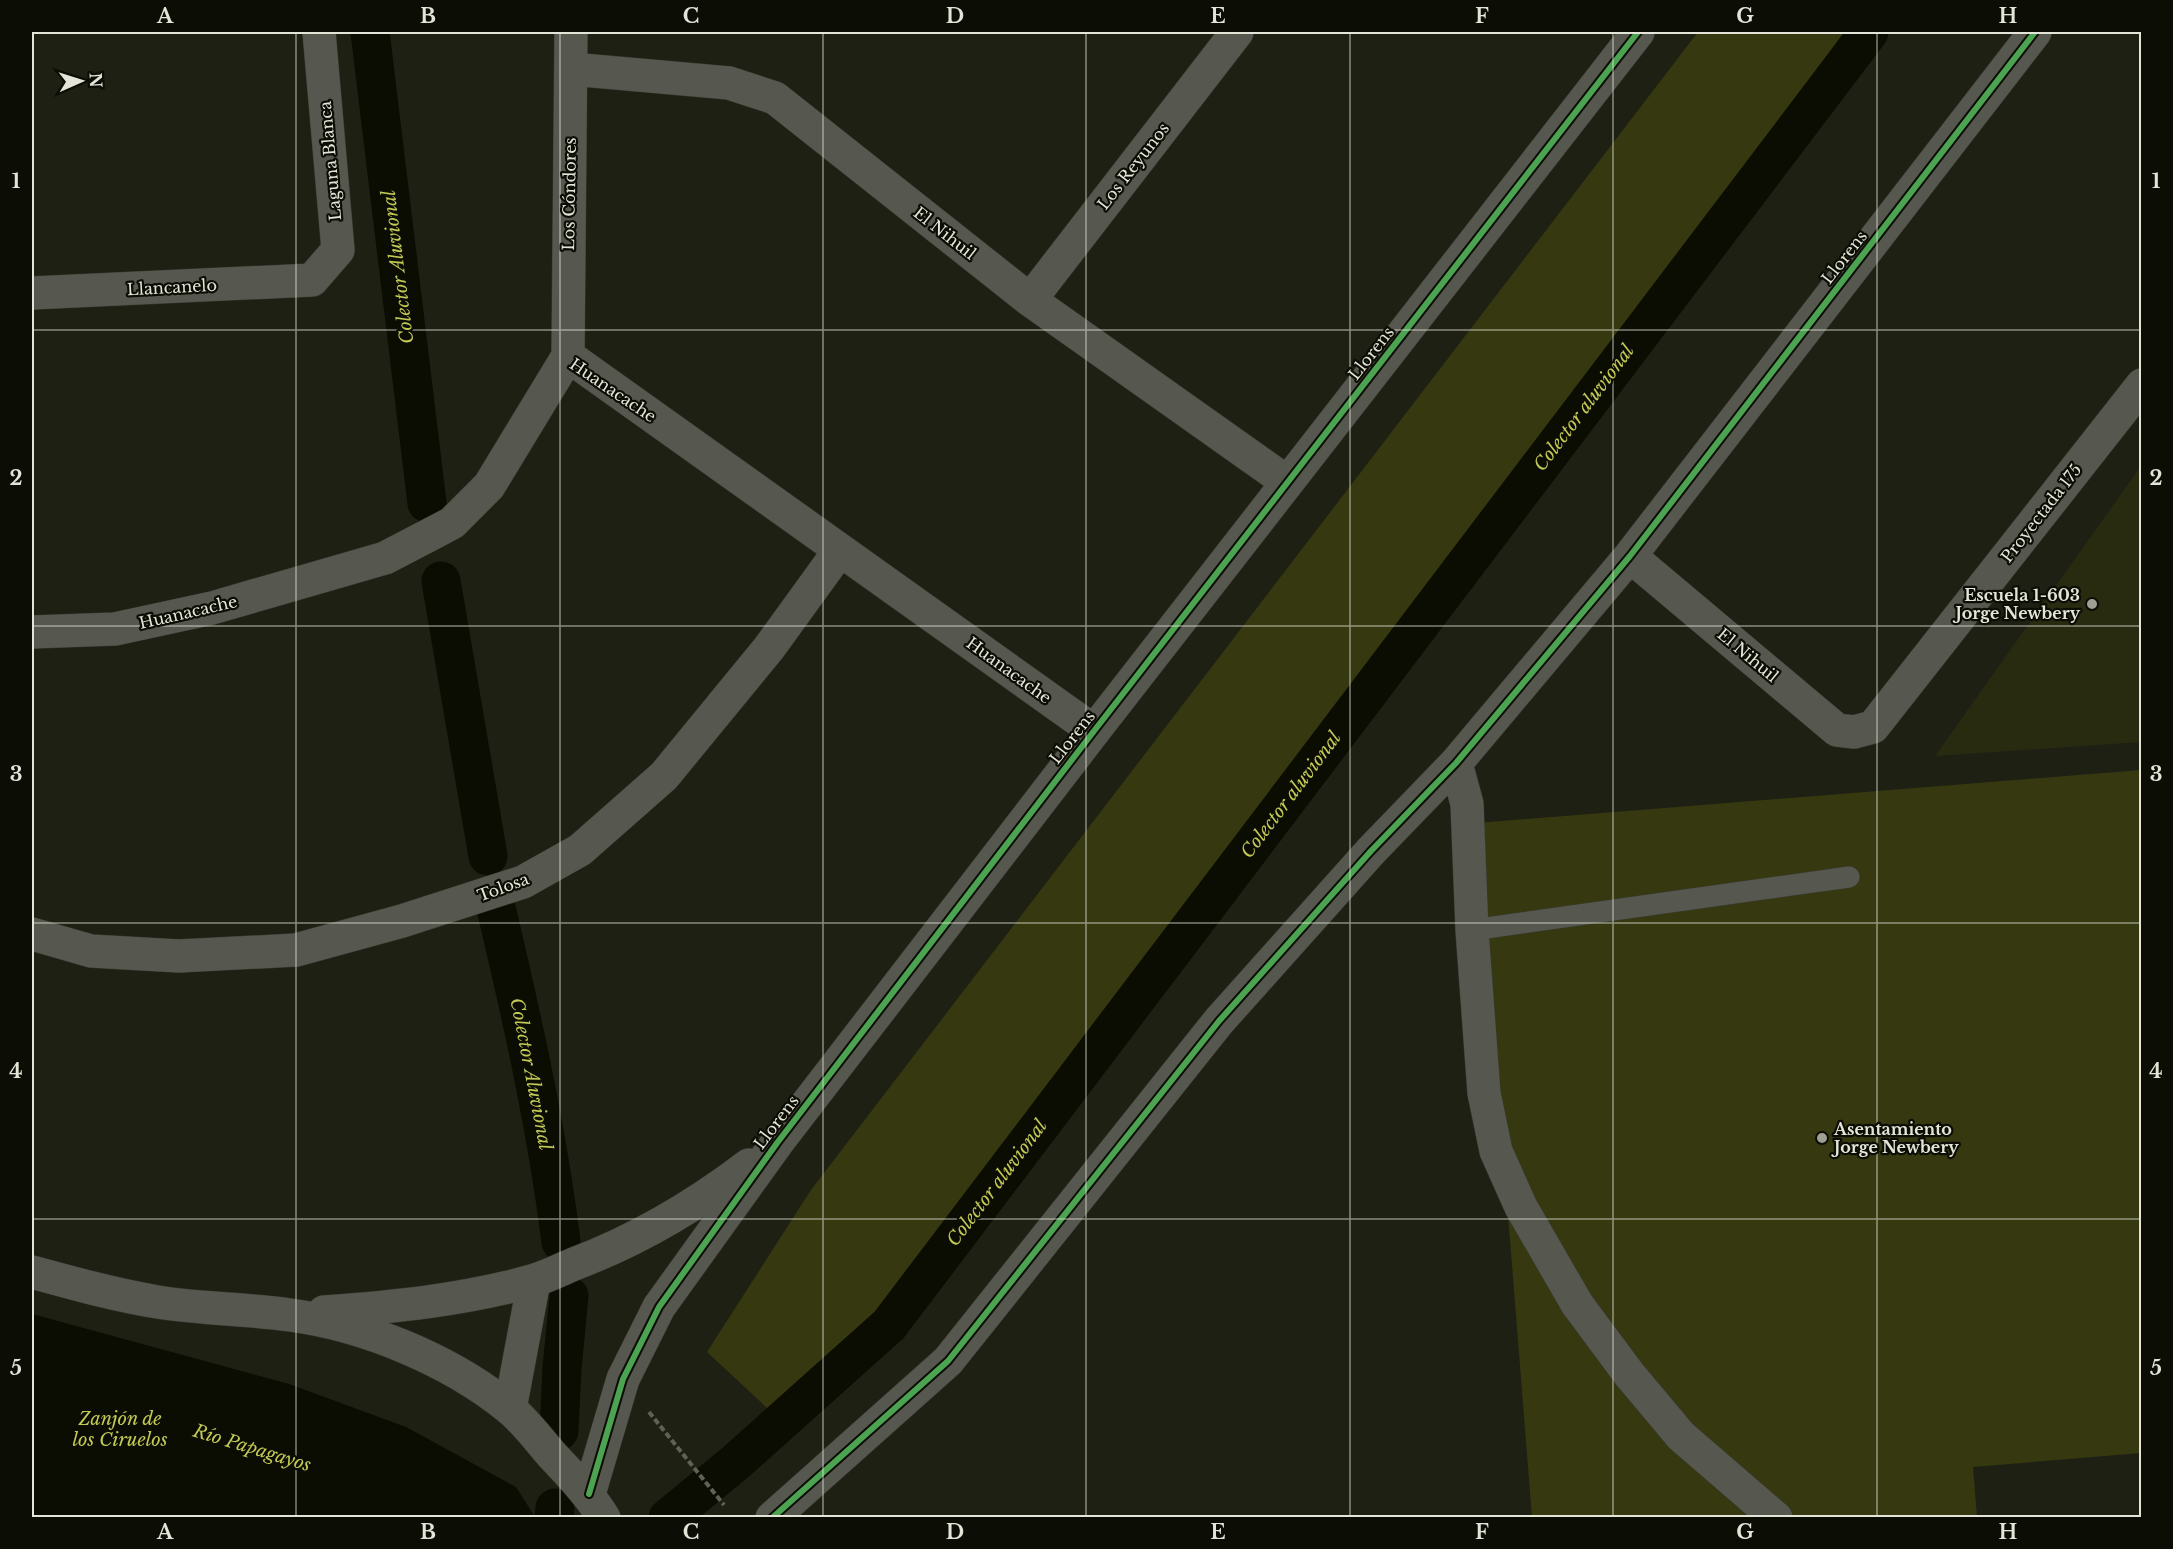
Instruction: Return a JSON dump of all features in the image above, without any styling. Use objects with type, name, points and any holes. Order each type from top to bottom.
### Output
[{"type":"street","name":"Laguna Blanca","points":[[312,280],[338,250],[319,32]]},
{"type":"street","name":"Los Cóndores","points":[[568,356],[571,32]]},
{"type":"street","name":"Los Reyunos","points":[[1030,300],[1237,32]]},
{"type":"street","name":"Llorens","points":[[596,1506],[623,1379],[659,1307],[777,1143],[1094,731],[1638,32]]},
{"type":"street","name":"Llorens","points":[[823,1474],[948,1361],[1219,1021],[1371,851],[1456,763],[1630,556],[2035,32]]},
{"type":"street","name":"El Nihuil","points":[[571,69],[729,83],[775,98],[1030,300],[1287,482]]},
{"type":"street","name":"Llancanelo","points":[[32,293],[312,280]]},
{"type":"street","name":"Huanacache","points":[[32,632],[115,629],[212,608],[385,558],[433,534],[452,523],[489,486],[568,356],[1094,731]]},
{"type":"street","name":"Proyectada 175","points":[[1873,727],[2142,385]]},
{"type":"street","name":"Tolosa","points":[[32,934],[91,951],[179,956],[296,950],[402,921],[523,882],[580,850],[664,776],[769,648],[840,550]]},
{"type":"street","name":"El Nihuil","points":[[1630,556],[1838,729],[1854,732],[1873,727]]},
{"type":"street","points":[[1456,763],[1467,804],[1472,930],[1484,1093],[1496,1151],[1521,1207],[1577,1304],[1629,1374],[1681,1436],[1776,1518]]},
{"type":"street","name":"Llorens","points":[[292,1315],[387,1308],[456,1299],[534,1281],[604,1253],[666,1222],[715,1191],[777,1143]]},
{"type":"street","points":[[32,1272],[77,1285],[163,1303],[292,1315],[364,1332],[403,1346],[476,1384],[510,1409],[596,1506]]},
{"type":"street","points":[[510,1409],[534,1281]]},
{"type":"street","points":[[772,1518],[823,1474]]},
{"type":"street","points":[[789,1518],[823,1474]]},
{"type":"lane","points":[[1472,930],[1850,877]]},
{"type":"path","points":[[623,1379],[724,1505]]},
{"type":"shaded area","points":[[1698,32],[1844,32],[890,1348],[794,1433],[707,1352],[811,1190]]},
{"type":"shaded area","name":"Escuela 1-603 Jorge Newbery","points":[[2141,466],[2141,742],[1935,756]]},
{"type":"shaded area","name":"Asentamiento Jorge Newbery","points":[[2141,770],[2141,1453],[1973,1467],[1977,1517],[1532,1517],[1477,823]]},
{"type":"water","name":"Zanjón de los Ciruelos","points":[[32,1314],[289,1384],[406,1427],[516,1487],[535,1517],[32,1517]]},
{"type":"waterway","name":"Colector Aluvional","points":[[370,32],[427,503]]},
{"type":"waterway","name":"Colector aluvional","points":[[668,1518],[736,1462],[889,1325],[1869,32]]},
{"type":"waterway","name":"Colector Aluvional","points":[[441,581],[488,856]]},
{"type":"waterway","name":"Colector Aluvional","points":[[496,908],[541,1116],[561,1242]]},
{"type":"waterway","name":"Colector Aluvional","points":[[559,1431],[569,1296]]},
{"type":"waterway","name":"Colector Aluvional","points":[[554,1518],[555,1508]]},
{"type":"cycle path","points":[[589,1494],[623,1379],[659,1307],[777,1143],[1094,731],[1638,32]]},
{"type":"cycle path","points":[[772,1518],[948,1361],[1219,1021],[1371,851],[1456,763],[1630,556],[2035,32]]},
{"type":"place","name":"Escuela 1-603 Jorge Newbery","points":[[2092,604]]},
{"type":"place","name":"Asentamiento Jorge Newbery","points":[[1822,1138]]},
{"type":"water label","name":"Río Papagayos","points":[[252,1448]]}]
